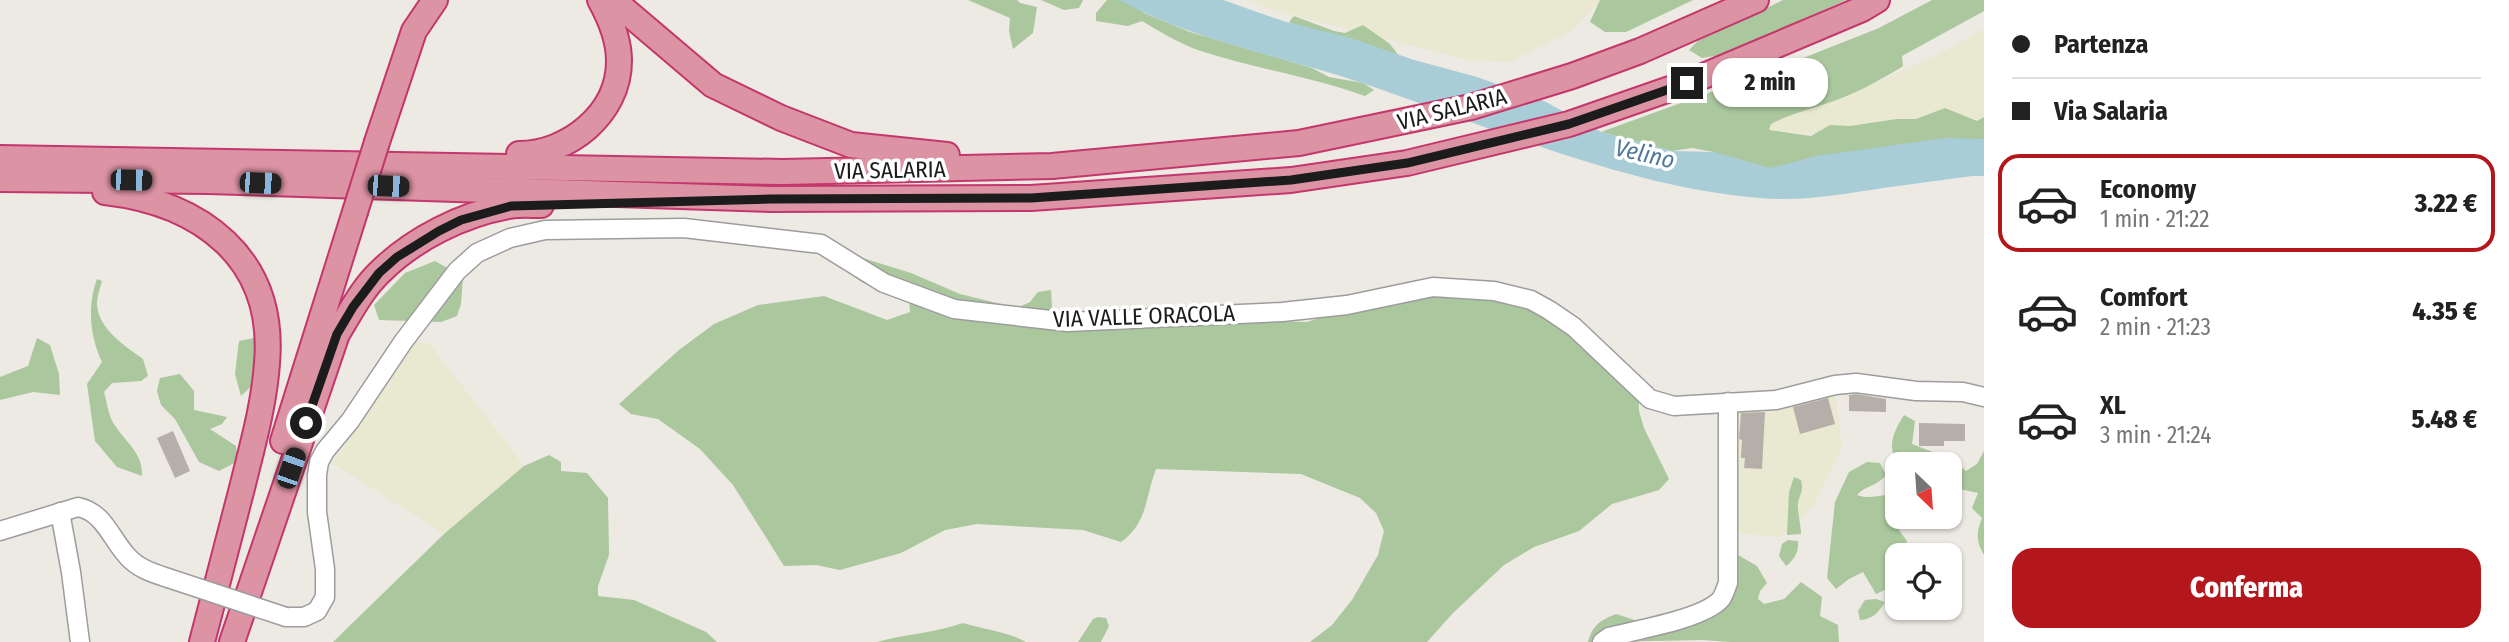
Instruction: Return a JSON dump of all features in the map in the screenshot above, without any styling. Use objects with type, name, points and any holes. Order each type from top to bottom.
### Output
[{"type":"highway","points":[[219,642],[414,32],[435,0]]},
{"type":"highway","points":[[184,161],[313,156],[535,154],[555,149],[573,140],[590,126],[616,85],[619,62],[617,41],[600,0]]},
{"type":"highway","points":[[613,0],[713,85],[782,118],[851,145],[1052,166]]},
{"type":"highway","points":[[1649,47],[1670,25],[1724,0]]},
{"type":"highway","name":"VIA SALARIA","points":[[0,158],[783,172],[1052,166],[1299,143],[1471,107],[1573,76],[1649,47],[1756,0]]},
{"type":"highway","name":"VIA SALARIA","points":[[0,180],[370,185],[771,199],[1031,198],[1291,180],[1407,163],[1569,124],[1687,83],[1870,4],[1891,4],[1897,0]]},
{"type":"highway","points":[[0,180],[116,194],[158,202],[211,229],[228,243],[246,267],[257,289],[265,313],[267,337],[263,396],[255,437],[202,642]]},
{"type":"highway","points":[[232,642],[337,334],[353,307],[379,273],[397,257],[461,220],[511,206],[771,199]]},
{"type":"street","name":"VIA VALLE ORACOLA","points":[[60,512],[78,507],[90,509],[100,517],[129,559],[144,569],[286,617],[304,617],[317,611],[325,597],[325,569],[317,512],[317,475],[319,462],[325,451],[350,421],[403,342],[457,271],[477,253],[510,238],[545,230],[684,228],[821,244],[884,283],[954,309],[1068,322],[1321,308],[1433,287],[1494,291],[1531,300],[1566,321],[1650,399],[1674,406],[1776,400],[1835,385],[1856,383],[1916,391],[1963,392],[1984,397]]},
{"type":"street","points":[[1602,642],[1609,636],[1673,621],[1707,609],[1721,598],[1728,583],[1728,402]]},
{"type":"street","points":[[0,531],[60,512],[80,642]]},
{"type":"green space","points":[[968,0],[1017,0],[1037,7],[1033,33],[1013,49],[1009,31],[1010,18]]},
{"type":"green space","points":[[1041,0],[1083,0],[1079,8],[1064,10]]},
{"type":"green space","points":[[1107,0],[1130,0],[1144,13],[1190,32],[1312,68],[1329,77],[1363,83],[1374,90],[1365,96],[1224,58],[1188,46],[1142,21],[1128,26],[1096,21],[1096,13]]},
{"type":"green space","points":[[1248,0],[1601,0],[1572,31],[1510,62],[1468,60],[1277,11]]},
{"type":"green space","points":[[1600,0],[1693,0],[1626,32],[1605,32],[1590,22]]},
{"type":"green space","points":[[1783,0],[1846,0],[1721,55],[1702,58],[1689,50],[1698,41]]},
{"type":"green space","points":[[1932,0],[1984,0],[1984,11],[1902,56],[1903,66],[1878,81],[1779,120],[1771,124],[1769,130],[1811,136],[1830,125],[1850,126],[1916,119],[1945,108],[1977,121],[1984,117],[1984,151],[1765,169],[1739,165],[1714,152],[1692,148],[1672,151],[1601,132],[1879,28]]},
{"type":"green space","points":[[1294,16],[1345,33],[1363,25],[1390,44],[1402,60],[1306,31],[1289,22]]},
{"type":"green space","points":[[1984,29],[1984,124],[1829,135],[1769,131],[1771,124],[1793,113],[1833,102],[1936,56]]},
{"type":"green space","points":[[856,256],[911,273],[960,294],[1017,308],[1030,302],[1038,292],[1051,290],[1052,308],[1046,316],[1116,319],[1154,308],[1257,309],[1269,321],[1307,322],[1339,311],[1426,295],[1500,298],[1538,312],[1638,376],[1639,411],[1644,428],[1669,479],[1659,490],[1612,504],[1579,531],[1534,547],[1504,565],[1453,613],[1427,642],[1310,642],[1332,625],[1352,600],[1378,555],[1384,531],[1376,513],[1360,498],[1301,474],[1156,469],[1141,518],[1130,535],[1121,542],[1083,530],[977,524],[945,530],[901,553],[840,570],[816,565],[784,566],[733,485],[700,449],[658,419],[631,414],[619,404],[679,350],[714,324],[758,305],[824,296],[887,320],[910,312],[909,298],[898,287],[879,287],[864,283],[851,274],[839,259]]},
{"type":"green space","points":[[435,261],[463,277],[461,304],[457,316],[441,322],[379,320],[374,305],[405,273]]},
{"type":"green space","points":[[97,279],[102,281],[97,304],[102,321],[114,336],[143,359],[148,376],[141,381],[112,383],[104,392],[112,420],[140,460],[142,476],[117,467],[95,441],[87,384],[102,362],[91,321]]},
{"type":"green space","points":[[37,338],[50,345],[59,374],[60,395],[33,392],[0,400],[0,377],[28,366]]},
{"type":"green space","points":[[254,338],[258,380],[241,396],[235,374],[239,341]]},
{"type":"green space","points":[[410,342],[429,343],[524,466],[444,534],[332,463],[370,410]]},
{"type":"green space","points":[[180,374],[194,391],[194,410],[227,417],[222,424],[210,429],[236,446],[238,461],[219,471],[199,462],[175,419],[161,405],[157,391],[160,378]]},
{"type":"green space","points":[[1835,390],[1842,447],[1814,505],[1781,537],[1736,533],[1738,408],[1785,407]]},
{"type":"green space","points":[[1904,415],[1915,421],[1912,444],[1933,452],[1892,452],[1895,433]]},
{"type":"green space","points":[[1984,451],[1984,555],[1978,537],[1982,518],[1972,508],[1978,493],[1962,490],[1962,468],[1966,471],[1977,464]]},
{"type":"green space","points":[[549,455],[561,462],[561,471],[587,473],[608,498],[609,555],[598,586],[598,596],[634,600],[706,632],[717,642],[333,642],[444,534],[524,466]]},
{"type":"green space","points":[[1867,462],[1880,463],[1885,476],[1857,495],[1885,495],[1885,529],[1900,529],[1907,541],[1885,543],[1885,590],[1876,594],[1863,572],[1836,589],[1827,578],[1835,502],[1849,472]]},
{"type":"green space","points":[[1794,477],[1801,480],[1802,484],[1798,503],[1801,534],[1787,535],[1789,492]]},
{"type":"green space","points":[[1788,540],[1798,541],[1798,549],[1786,566],[1779,556],[1782,544]]},
{"type":"green space","points":[[1738,555],[1757,566],[1767,583],[1760,591],[1758,599],[1764,604],[1784,599],[1801,582],[1822,597],[1820,616],[1838,625],[1839,642],[1608,642],[1700,617],[1734,576]]},
{"type":"green space","points":[[1865,600],[1885,602],[1875,615],[1860,620],[1858,611]]},
{"type":"green space","points":[[1616,614],[1644,623],[1597,642],[1588,642],[1598,624]]},
{"type":"green space","points":[[1106,618],[1109,626],[1101,642],[1078,642],[1093,619]]},
{"type":"green space","points":[[963,623],[1026,642],[877,642],[942,629]]},
{"type":"water","name":"Velino","points":[[1119,0],[1223,0],[1283,21],[1351,38],[1414,60],[1477,77],[1546,102],[1601,132],[1672,151],[1714,152],[1771,168],[1816,156],[1945,138],[1984,139],[1984,176],[1792,199],[1711,192],[1661,182],[1560,153],[1334,74],[1209,38],[1148,15]]},
{"type":"building","points":[[1849,395],[1886,399],[1886,412],[1849,411]]},
{"type":"building","points":[[1828,398],[1835,424],[1800,434],[1793,407]]},
{"type":"building","points":[[1765,412],[1762,469],[1744,468],[1745,458],[1741,458],[1742,440],[1739,439],[1741,413]]},
{"type":"building","points":[[1919,423],[1965,424],[1965,441],[1944,441],[1944,446],[1919,446]]},
{"type":"building","points":[[173,431],[190,471],[175,478],[157,438]]},
{"type":"route","points":[[306,423],[337,334],[353,307],[379,273],[417,243],[461,220],[484,212],[511,206],[771,199],[1031,198],[1291,180],[1407,163],[1569,124],[1687,83]]}]
